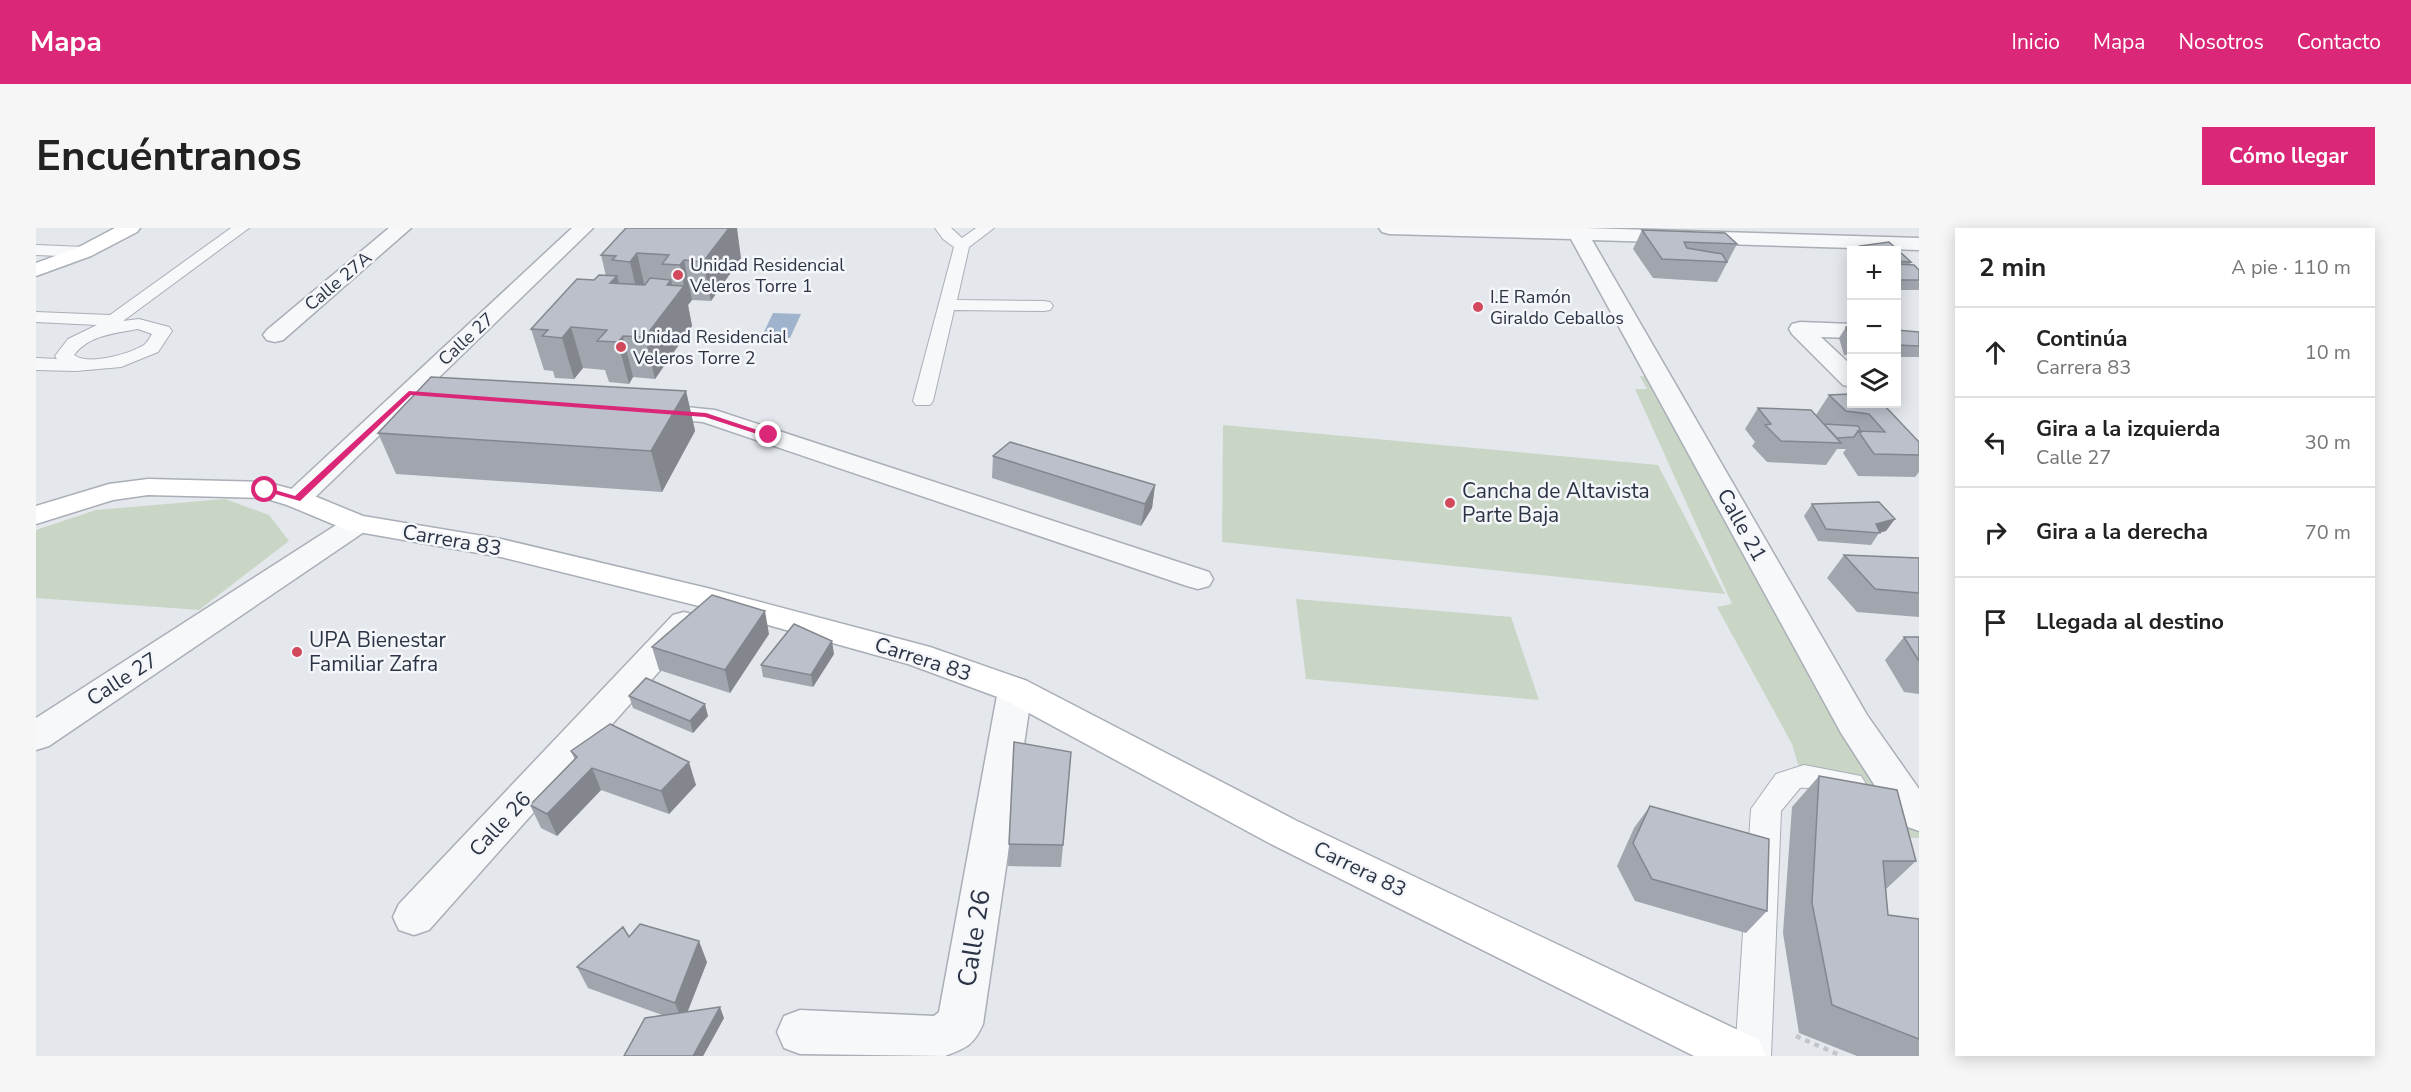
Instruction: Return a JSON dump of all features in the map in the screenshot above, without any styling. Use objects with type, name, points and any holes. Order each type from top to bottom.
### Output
[{"type":"street","points":[[36,270],[84,252],[130,228]]},
{"type":"street","name":"Calle 27A","points":[[275,335],[401,228]]},
{"type":"street","name":"Calle 27","points":[[297,499],[583,228]]},
{"type":"street","points":[[1389,228],[1576,231],[1911,244]]},
{"type":"street","points":[[1882,228],[1911,244],[1919,257]]},
{"type":"street","name":"Calle 21","points":[[1576,231],[1854,724],[1899,792],[1919,815]]},
{"type":"street","points":[[1847,331],[1800,329],[1847,377]]},
{"type":"street","points":[[409,393],[480,398]]},
{"type":"street","points":[[623,409],[706,415],[1198,579]]},
{"type":"street","name":"Carrera 83","points":[[36,515],[109,492],[148,487],[265,490],[297,499],[357,524],[501,548],[707,597],[918,655],[1015,690],[1283,832],[1743,1056]]},
{"type":"street","name":"Calle 27","points":[[36,736],[357,524]]},
{"type":"street","name":"Calle 26","points":[[414,917],[707,597]]},
{"type":"street","name":"Calle 26","points":[[800,1032],[934,1038],[948,1033],[960,1024],[1015,690]]},
{"type":"lane","points":[[76,365],[64,356],[74,343],[115,320],[241,228]]},
{"type":"lane","points":[[943,228],[948,236],[962,245]]},
{"type":"lane","points":[[923,401],[962,245],[986,228]]},
{"type":"lane","points":[[36,250],[84,252]]},
{"type":"lane","points":[[947,305],[1044,306]]},
{"type":"lane","points":[[36,318],[115,320]]},
{"type":"lane","points":[[36,364],[114,363],[153,348],[163,331],[140,324],[99,331]]},
{"type":"lane","points":[[1753,1056],[1766,809],[1789,780],[1802,777],[1899,792]]},
{"type":"green space","points":[[1640,376],[1655,378],[1919,820],[1919,838],[1893,837],[1802,777],[1792,744],[1717,607],[1732,604],[1635,389],[1647,389]]},
{"type":"green space","name":"Cancha de Altavista Parte Baja","points":[[1223,425],[1658,465],[1725,594],[1222,542]]},
{"type":"green space","points":[[225,499],[269,515],[289,541],[199,610],[36,598],[36,530],[96,510]]},
{"type":"green space","points":[[1296,599],[1511,617],[1539,700],[1306,679]]},
{"type":"water","points":[[773,313],[801,314],[790,338],[762,336]]},
{"type":"building","points":[[626,228],[729,228],[703,262],[684,260],[680,265],[662,264],[669,255],[637,253],[630,262],[612,260],[616,256],[601,255]]},
{"type":"building","points":[[1642,230],[1725,233],[1737,244],[1684,242],[1687,248],[1722,254],[1727,262],[1662,259]]},
{"type":"building","points":[[1889,242],[1893,246],[1860,246]]},
{"type":"building","points":[[1901,253],[1911,262],[1901,261]]},
{"type":"building","points":[[1901,264],[1914,265],[1919,270],[1919,280],[1901,280]]},
{"type":"building","points":[[599,275],[617,276],[610,283],[645,285],[650,278],[671,280],[667,285],[684,286],[645,337],[623,336],[618,342],[597,341],[607,330],[571,327],[562,338],[542,336],[548,330],[531,329],[577,279],[594,280]]},
{"type":"building","points":[[1901,330],[1919,332],[1919,346],[1901,345]]},
{"type":"building","points":[[431,377],[686,391],[651,451],[378,433]]},
{"type":"building","points":[[1847,394],[1847,408],[1887,408],[1919,442],[1919,455],[1874,454],[1858,431],[1885,432],[1869,414],[1846,411],[1829,395]]},
{"type":"building","points":[[1758,408],[1811,410],[1841,443],[1781,441],[1765,425],[1771,424]]},
{"type":"building","points":[[1824,424],[1858,426],[1861,432],[1858,431],[1854,437],[1837,438]]},
{"type":"building","points":[[1010,442],[1155,485],[1145,504],[993,456]]},
{"type":"building","points":[[1879,502],[1895,519],[1876,524],[1880,533],[1826,529],[1812,504]]},
{"type":"building","points":[[1844,555],[1919,558],[1919,593],[1875,589]]},
{"type":"building","points":[[712,595],[765,611],[725,670],[652,647]]},
{"type":"building","points":[[794,624],[832,641],[811,675],[761,665]]},
{"type":"building","points":[[1904,637],[1919,637],[1919,661]]},
{"type":"building","points":[[646,678],[705,704],[690,721],[629,696]]},
{"type":"building","points":[[610,724],[689,762],[661,791],[592,768],[547,814],[530,805],[577,757],[571,751]]},
{"type":"building","points":[[1014,742],[1071,752],[1063,845],[1009,844]]},
{"type":"building","points":[[1819,776],[1897,790],[1916,861],[1883,861],[1888,915],[1919,919],[1919,1039],[1832,1005],[1812,903]]},
{"type":"building","points":[[1650,806],[1769,839],[1767,911],[1652,879],[1633,843]]},
{"type":"building","points":[[640,924],[699,941],[675,1003],[577,967],[623,927],[629,937]]},
{"type":"building","points":[[720,1007],[693,1056],[624,1056],[645,1018]]},
{"type":"place","name":"Unidad Residencial Veleros Torre 1","points":[[678,275]]},
{"type":"place","name":"I.E Ramón Giraldo Ceballos","points":[[1478,307]]},
{"type":"place","name":"Unidad Residencial Veleros Torre 2","points":[[621,347]]},
{"type":"place","name":"Cancha de Altavista Parte Baja","points":[[1450,503]]},
{"type":"place","name":"UPA Bienestar Familiar Zafra","points":[[297,652]]},
{"type":"route","points":[[265,490],[297,499],[409,393],[706,415],[769,435]]}]
